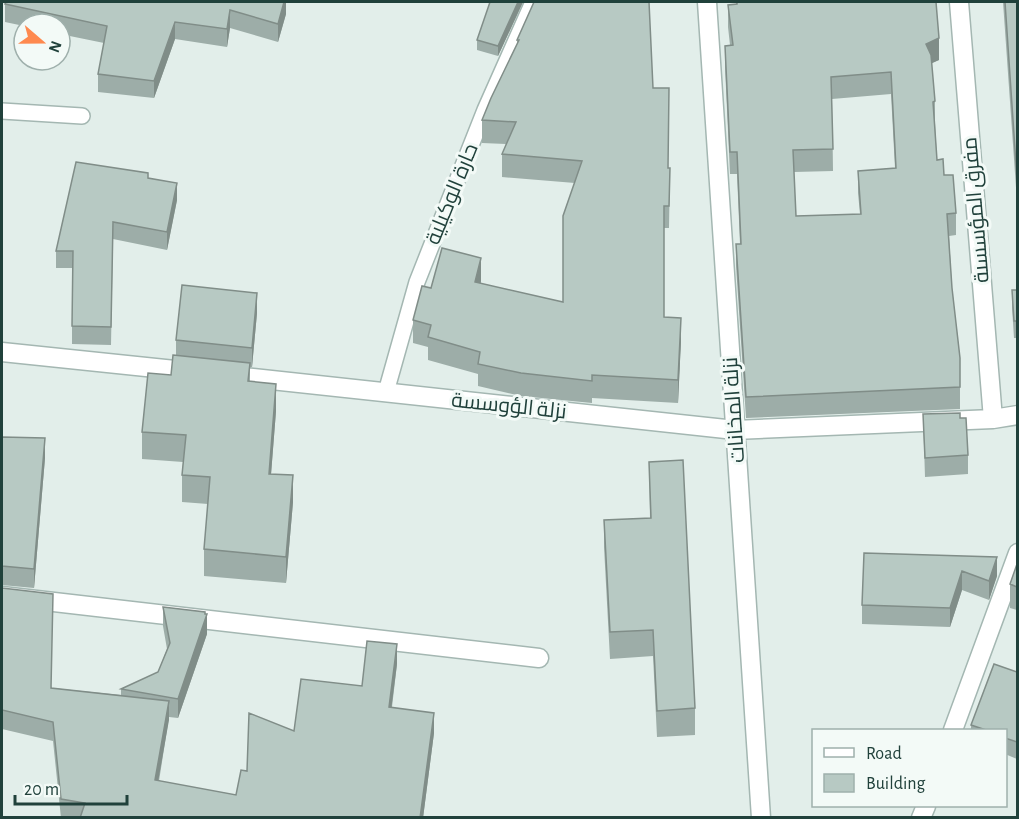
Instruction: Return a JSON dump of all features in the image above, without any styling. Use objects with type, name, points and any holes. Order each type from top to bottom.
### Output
[{"type":"street","name":"نزلة المخانات","points":[[707,2],[761,818]]},
{"type":"street","name":"مفرق المؤسسىة","points":[[959,2],[993,419]]},
{"type":"street","name":"نزلة الؤوسسة","points":[[2,352],[735,430],[993,419],[1017,415]]},
{"type":"street","points":[[953,729],[1017,553]]},
{"type":"street","points":[[2,596],[539,658]]},
{"type":"lane","name":"حارة الوكيلية","points":[[386,393],[417,282],[485,110],[532,2]]},
{"type":"lane","points":[[2,111],[82,116]]},
{"type":"building","points":[[6,2],[284,2],[278,24],[230,10],[227,29],[175,22],[154,81],[98,74],[107,26],[72,18],[72,12],[42,12],[5,4]]},
{"type":"building","points":[[490,2],[518,2],[498,46],[477,40]]},
{"type":"building","points":[[534,2],[649,2],[653,88],[669,88],[668,168],[670,168],[669,206],[664,206],[664,317],[681,318],[678,380],[592,375],[592,381],[521,373],[478,364],[480,352],[428,337],[431,325],[413,320],[422,286],[431,288],[442,248],[481,258],[475,282],[563,302],[563,216],[582,161],[502,154],[516,122],[482,120]]},
{"type":"building","points":[[737,2],[936,2],[939,38],[926,44],[931,55],[937,160],[943,159],[944,175],[953,175],[956,213],[947,214],[960,358],[960,387],[746,397],[736,244],[741,244],[737,152],[730,152],[725,46],[733,45],[728,5],[737,4]],"holes":[[[891,72],[896,168],[858,171],[861,214],[796,216],[793,150],[833,149],[831,77]]]},
{"type":"building","points":[[1005,2],[1017,2],[1017,179]]},
{"type":"building","points":[[76,162],[148,173],[148,178],[177,183],[167,232],[113,222],[111,327],[72,326],[73,251],[56,251]]},
{"type":"building","points":[[182,285],[257,293],[252,348],[176,340]]},
{"type":"building","points":[[1012,290],[1017,290],[1017,321],[1014,321]]},
{"type":"building","points":[[173,355],[250,363],[248,381],[276,384],[269,474],[293,475],[286,557],[204,549],[210,477],[182,475],[186,435],[142,432],[148,373],[171,375]]},
{"type":"building","points":[[960,413],[960,418],[966,418],[968,455],[925,458],[923,414]]},
{"type":"building","points":[[2,437],[45,438],[34,569],[2,566]]},
{"type":"building","points":[[683,460],[695,708],[657,711],[653,630],[610,632],[604,520],[651,518],[649,462]]},
{"type":"building","points":[[864,553],[997,557],[989,581],[962,571],[950,608],[862,605]]},
{"type":"building","points":[[1017,564],[1017,587],[1010,584]]},
{"type":"building","points":[[2,588],[53,594],[51,688],[169,701],[155,780],[236,795],[241,770],[247,771],[249,713],[294,731],[301,679],[362,686],[367,641],[397,644],[389,707],[434,713],[420,818],[80,818],[85,803],[61,799],[53,722],[2,710]]},
{"type":"building","points":[[163,607],[207,614],[178,699],[121,689],[158,672],[170,643]]},
{"type":"building","points":[[994,664],[1017,672],[1017,742],[1007,739],[1007,729],[983,729],[971,725]]}]
